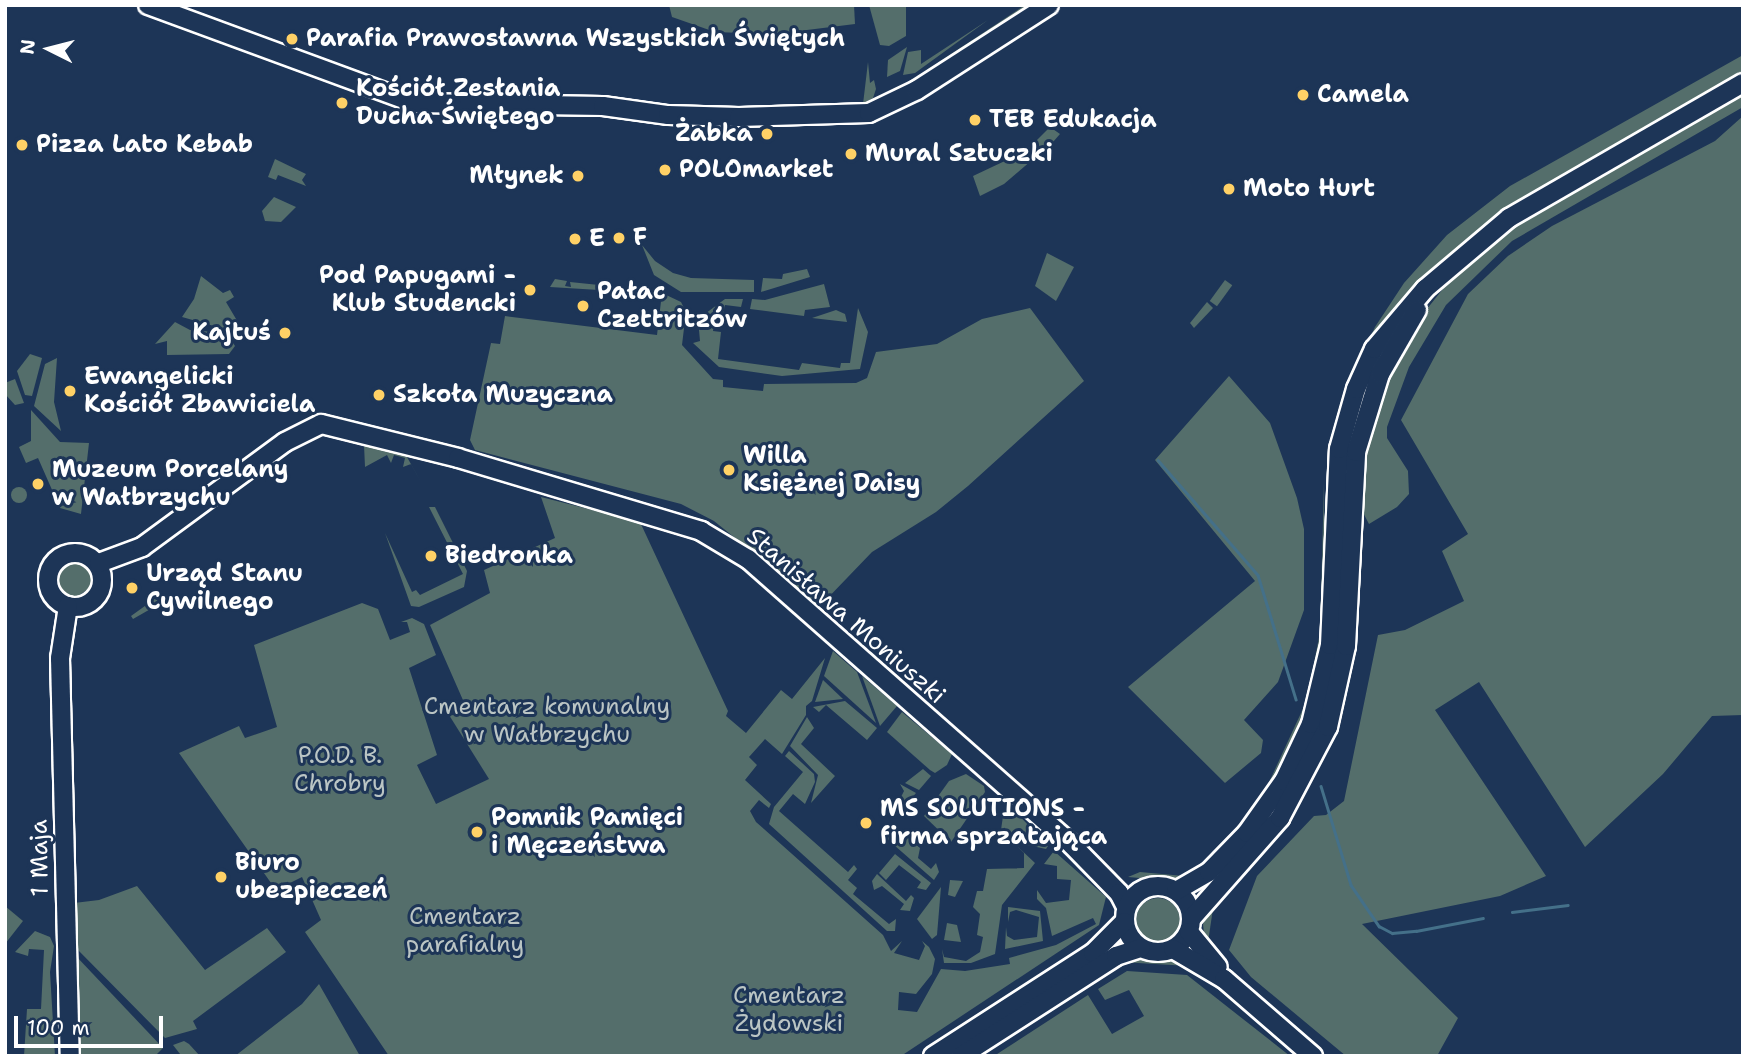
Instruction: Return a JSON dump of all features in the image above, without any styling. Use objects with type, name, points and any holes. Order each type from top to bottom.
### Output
[{"type":"street","points":[[148,5],[379,93],[432,106],[603,106],[668,115],[739,117],[850,115],[891,103],[1049,5]]},
{"type":"street","points":[[1176,891],[1209,872],[1240,841],[1268,807],[1304,741],[1330,645],[1335,481],[1348,414],[1374,349],[1424,289],[1519,212],[1743,83]]},
{"type":"street","points":[[1125,915],[1128,934],[1141,948],[1160,953],[1173,949],[1280,818],[1328,727],[1346,646],[1351,489],[1364,421],[1394,346],[1446,271]]},
{"type":"street","name":"Stanisława Moniuszki","points":[[101,570],[142,547],[299,433],[321,424],[352,429],[656,516],[723,542],[748,559],[1072,845],[1119,893],[1125,915]]},
{"type":"street","points":[[78,554],[101,570],[94,595],[61,603],[46,580],[54,565],[78,554]]},
{"type":"street","name":"1 Maja","points":[[61,603],[60,658],[71,1056]]},
{"type":"street","name":"Stanisława Moniuszki","points":[[1072,845],[1092,854],[1132,885],[1145,888]]},
{"type":"street","points":[[933,1056],[1093,953],[1145,888],[1161,886],[1176,891],[1185,900],[1190,925],[1224,979]]},
{"type":"street","points":[[961,1056],[1116,956],[1141,948]]},
{"type":"street","points":[[1173,949],[1224,979],[1312,1056]]},
{"type":"green space","points":[[669,5],[854,5],[855,24],[775,34],[715,32],[672,17]]},
{"type":"green space","points":[[869,5],[906,5],[906,36],[889,46],[880,45]]},
{"type":"green space","points":[[1025,5],[1034,5],[917,82],[918,76]]},
{"type":"green space","points":[[988,20],[915,73],[903,75],[908,52],[921,50],[921,64]]},
{"type":"green space","points":[[907,47],[900,71],[887,77],[888,60]]},
{"type":"green space","points":[[1743,55],[1743,76],[1542,190],[1389,322],[1331,442],[1354,372],[1375,327],[1404,283],[1447,235],[1510,186]]},
{"type":"green space","points":[[868,62],[870,83],[874,80],[876,89],[873,98],[863,104]]},
{"type":"green space","points":[[1743,92],[1743,107],[1512,241],[1446,305],[1409,367],[1387,427],[1387,438],[1408,471],[1409,494],[1397,507],[1369,524],[1359,505],[1363,458],[1389,372],[1415,324],[1450,280],[1509,228]]},
{"type":"green space","points":[[1743,116],[1743,715],[1712,716],[1663,774],[1585,847],[1479,682],[1435,710],[1546,876],[1500,896],[1362,924],[1458,1018],[1437,1056],[1346,1056],[1251,977],[1229,950],[1257,876],[1314,816],[1326,815],[1344,801],[1378,635],[1405,630],[1464,601],[1442,551],[1468,534],[1401,420],[1468,294],[1508,256],[1552,226],[1715,141]]},
{"type":"green space","points":[[1050,127],[1060,134],[1053,142],[1004,184],[980,196],[973,176],[1026,151]]},
{"type":"green space","points":[[275,159],[306,174],[302,180],[306,186],[278,175],[276,180],[268,177]]},
{"type":"green space","points":[[274,197],[296,207],[281,222],[265,221],[262,211]]},
{"type":"green space","points":[[642,245],[655,261],[673,273],[691,278],[754,280],[754,292],[681,292],[654,275]]},
{"type":"green space","points":[[1047,253],[1074,267],[1056,301],[1035,286]]},
{"type":"green space","points":[[807,269],[810,277],[761,292],[763,278],[782,279],[783,274]]},
{"type":"green space","points":[[201,276],[223,293],[230,290],[234,297],[226,302],[239,324],[228,335],[235,346],[229,354],[167,355],[167,341],[155,344],[175,322],[190,330],[214,332],[214,326],[182,317],[194,299]]},
{"type":"green space","points":[[555,279],[567,281],[565,286],[571,287],[570,282],[599,285],[599,290],[550,287]]},
{"type":"green space","points":[[1225,280],[1232,285],[1217,306],[1210,301]]},
{"type":"green space","points":[[824,284],[830,307],[805,310],[804,316],[750,309],[752,299],[765,300]]},
{"type":"green space","points":[[629,288],[638,289],[641,295],[642,289],[660,292],[660,298],[628,297]]},
{"type":"green space","points":[[662,293],[681,302],[686,312],[682,345],[713,379],[723,380],[723,387],[763,391],[764,384],[856,383],[867,378],[876,352],[937,344],[982,319],[1030,308],[1084,381],[968,486],[936,512],[872,552],[822,604],[817,604],[714,521],[681,504],[475,450],[470,440],[491,343],[500,344],[505,316],[657,335]]},
{"type":"green space","points":[[725,299],[743,299],[741,307],[725,305],[722,319],[715,318],[713,331],[721,332],[718,359],[799,370],[802,363],[840,368],[841,363],[850,363],[858,308],[868,332],[860,369],[782,376],[719,367],[693,343],[700,341],[698,319]]},
{"type":"green space","points":[[1207,302],[1213,308],[1194,328],[1190,323]]},
{"type":"green space","points":[[836,310],[845,314],[847,322],[812,318]]},
{"type":"green space","points":[[30,354],[42,358],[32,396],[25,395],[17,371]]},
{"type":"green space","points":[[57,358],[54,402],[61,431],[34,406],[45,364]]},
{"type":"green space","points":[[1229,376],[1270,423],[1297,498],[1304,529],[1304,610],[1278,682],[1244,720],[1263,740],[1261,753],[1225,783],[1128,687],[1255,581],[1155,460]]},
{"type":"green space","points":[[15,379],[24,403],[15,405],[5,394],[5,383]]},
{"type":"green space","points":[[31,410],[60,442],[89,443],[81,514],[60,508],[38,458],[26,463],[19,447],[31,441]]},
{"type":"green space","points":[[364,445],[407,457],[411,464],[403,467],[405,458],[394,455],[391,463],[387,455],[365,467]]},
{"type":"green space","points":[[1324,483],[1325,615],[1307,715],[1262,804],[1211,862],[1198,869],[1228,840],[1265,791],[1307,700],[1320,632]]},
{"type":"green space","points":[[16,487],[22,487],[27,495],[25,501],[16,503],[11,498],[11,492]]},
{"type":"green space","points":[[541,497],[640,522],[728,711],[726,716],[746,733],[781,690],[792,699],[825,658],[812,701],[806,706],[806,715],[782,754],[765,739],[749,757],[757,765],[745,780],[771,804],[769,808],[759,800],[750,811],[756,822],[883,935],[891,951],[902,941],[894,953],[919,960],[925,946],[922,941],[929,947],[935,959],[932,974],[916,994],[899,992],[898,1010],[917,1012],[941,969],[965,971],[1010,964],[1009,958],[1056,945],[1096,924],[1093,918],[1052,936],[1046,908],[1037,899],[1037,890],[1046,903],[1069,900],[1071,880],[1057,879],[1057,866],[1044,864],[1054,851],[1106,897],[1099,925],[901,1056],[389,1056],[305,932],[321,920],[302,877],[276,890],[179,753],[239,726],[245,738],[277,727],[254,645],[362,603],[378,609],[390,640],[410,632],[407,622],[401,622],[412,618],[424,624],[436,655],[409,668],[437,755],[417,765],[436,804],[489,779],[449,715],[466,707],[430,625],[490,593],[484,570],[555,538]]},
{"type":"green space","points":[[429,507],[435,507],[467,571],[464,587],[419,607],[411,606],[385,533],[412,592],[416,590],[420,595],[463,574]]},
{"type":"green space","points":[[85,561],[94,568],[92,586],[77,597],[59,595],[53,587],[59,571],[73,562]]},
{"type":"green space","points":[[156,598],[161,608],[154,607],[133,619],[131,616]]},
{"type":"green space","points":[[833,651],[857,672],[876,723],[824,676]]},
{"type":"green space","points":[[862,676],[897,706],[880,726]]},
{"type":"green space","points":[[823,680],[843,699],[815,702]]},
{"type":"green space","points":[[845,701],[877,728],[867,740],[826,705],[819,712],[813,707]]},
{"type":"green space","points":[[902,712],[952,754],[947,765],[935,773],[887,732]]},
{"type":"green space","points":[[807,717],[814,728],[801,744],[835,776],[811,803],[818,775],[790,746]]},
{"type":"green space","points":[[789,751],[814,774],[815,782],[805,804],[793,794],[779,811],[848,872],[854,865],[857,869],[848,880],[857,888],[853,894],[889,924],[896,919],[895,931],[887,931],[769,824],[774,807],[803,772],[785,756]]},
{"type":"green space","points":[[923,769],[931,776],[919,790],[905,783]]},
{"type":"green space","points":[[966,774],[984,786],[985,792],[951,842],[924,816],[949,781]]},
{"type":"green space","points":[[900,784],[916,793],[899,813],[895,809],[904,791]]},
{"type":"green space","points":[[1011,807],[1048,846],[1046,849],[1018,843],[1001,830],[1004,809]]},
{"type":"green space","points":[[895,827],[920,848],[918,858],[931,869],[936,863],[939,872],[934,880],[886,838]]},
{"type":"green space","points":[[1016,845],[1035,863],[1002,905],[995,954],[971,963],[944,963],[942,949],[944,957],[966,961],[980,952],[983,937],[977,935],[980,914],[973,907],[977,891],[983,891],[987,869],[1024,868],[1024,853]]},
{"type":"green space","points":[[895,854],[931,883],[926,890],[917,888],[921,882],[899,865],[886,880],[879,873]]},
{"type":"green space","points":[[1140,872],[1191,875],[1175,881],[1128,877]]},
{"type":"green space","points":[[877,874],[906,901],[911,895],[914,898],[910,911],[900,910],[904,904],[882,886],[874,890],[872,881]]},
{"type":"green space","points":[[950,880],[963,881],[955,897],[948,895]]},
{"type":"green space","points":[[137,886],[205,970],[267,928],[286,952],[193,1021],[197,1029],[165,1038],[75,947],[74,903],[99,900]]},
{"type":"green space","points":[[941,887],[937,935],[932,939],[917,919]]},
{"type":"green space","points":[[1158,898],[1167,899],[1174,904],[1179,911],[1179,929],[1174,936],[1167,941],[1158,942],[1149,941],[1142,936],[1137,929],[1136,920],[1137,911],[1142,904],[1149,899]]},
{"type":"green space","points":[[1214,902],[1208,942],[1205,943],[1203,924]]},
{"type":"green space","points":[[5,906],[23,921],[5,944]]},
{"type":"green space","points":[[1008,907],[1040,911],[1043,941],[1005,949],[1006,927],[1007,936],[1014,940],[1037,937],[1039,917],[1016,910],[1010,912],[1008,922]]},
{"type":"green space","points":[[947,923],[957,925],[961,942],[944,940]]},
{"type":"green space","points":[[35,931],[50,937],[54,946],[50,972],[55,1056],[24,1056],[27,1009],[41,1009],[44,950],[29,949],[28,956],[15,952]]},
{"type":"green space","points":[[75,955],[163,1048],[155,1056],[76,1056]]},
{"type":"green space","points":[[1136,958],[1176,959],[1189,966],[1121,962]]},
{"type":"green space","points":[[1127,971],[1187,975],[1290,1056],[994,1056],[1088,995],[1112,1034],[1144,1016],[1129,990],[1105,1000],[1098,989]]},
{"type":"green space","points":[[319,984],[360,1056],[235,1056],[302,1004]]},
{"type":"green space","points":[[184,1041],[200,1056],[180,1054],[173,1045]]},
{"type":"waterway","points":[[1158,460],[1258,575],[1296,699]]},
{"type":"waterway","points":[[1321,786],[1351,885],[1379,926],[1392,933],[1483,918]]},
{"type":"waterway","points":[[1512,912],[1568,905]]},
{"type":"place","name":"Parafia Prawosławna Wszystkich Świętych","points":[[292,39]]},
{"type":"place","name":"Camela","points":[[1303,95]]},
{"type":"place","name":"Kościół Zesłania Ducha Świętego","points":[[342,103]]},
{"type":"place","name":"TEB Edukacja","points":[[975,120]]},
{"type":"place","name":"Żabka","points":[[767,134]]},
{"type":"place","name":"Pizza Lato Kebab","points":[[22,145]]},
{"type":"place","name":"Mural Sztuczki","points":[[851,154]]},
{"type":"place","name":"POLOmarket","points":[[665,170]]},
{"type":"place","name":"Młynek","points":[[578,176]]},
{"type":"place","name":"Moto Hurt","points":[[1229,189]]},
{"type":"place","name":"F","points":[[619,238]]},
{"type":"place","name":"E","points":[[575,239]]},
{"type":"place","name":"Pod Papugami - Klub Studencki","points":[[530,290]]},
{"type":"place","name":"Pałac Czettritzów","points":[[583,306]]},
{"type":"place","name":"Kajtuś","points":[[285,333]]},
{"type":"place","name":"Ewangelicki Kościół Zbawiciela","points":[[70,391]]},
{"type":"place","name":"Szkoła Muzyczna","points":[[379,395]]},
{"type":"place","name":"Willa Księżnej Daisy","points":[[729,470]]},
{"type":"place","name":"Muzeum Porcelany w Wałbrzychu","points":[[38,484]]},
{"type":"place","name":"Biedronka","points":[[431,556]]},
{"type":"place","name":"Urząd Stanu Cywilnego","points":[[132,588]]},
{"type":"place","name":"MS SOLUTIONS - firma sprzatająca","points":[[866,823]]},
{"type":"place","name":"Pomnik Pamięci i Męczeństwa","points":[[477,832]]},
{"type":"place","name":"Biuro ubezpieczeń","points":[[221,877]]},
{"type":"park label","name":"Cmentarz komunalny w Wałbrzychu","points":[[547,721]]},
{"type":"park label","name":"P.O.D. B. Chrobry","points":[[340,770]]},
{"type":"park label","name":"Cmentarz parafialny","points":[[465,931]]},
{"type":"park label","name":"Cmentarz Żydowski","points":[[789,1010]]}]
